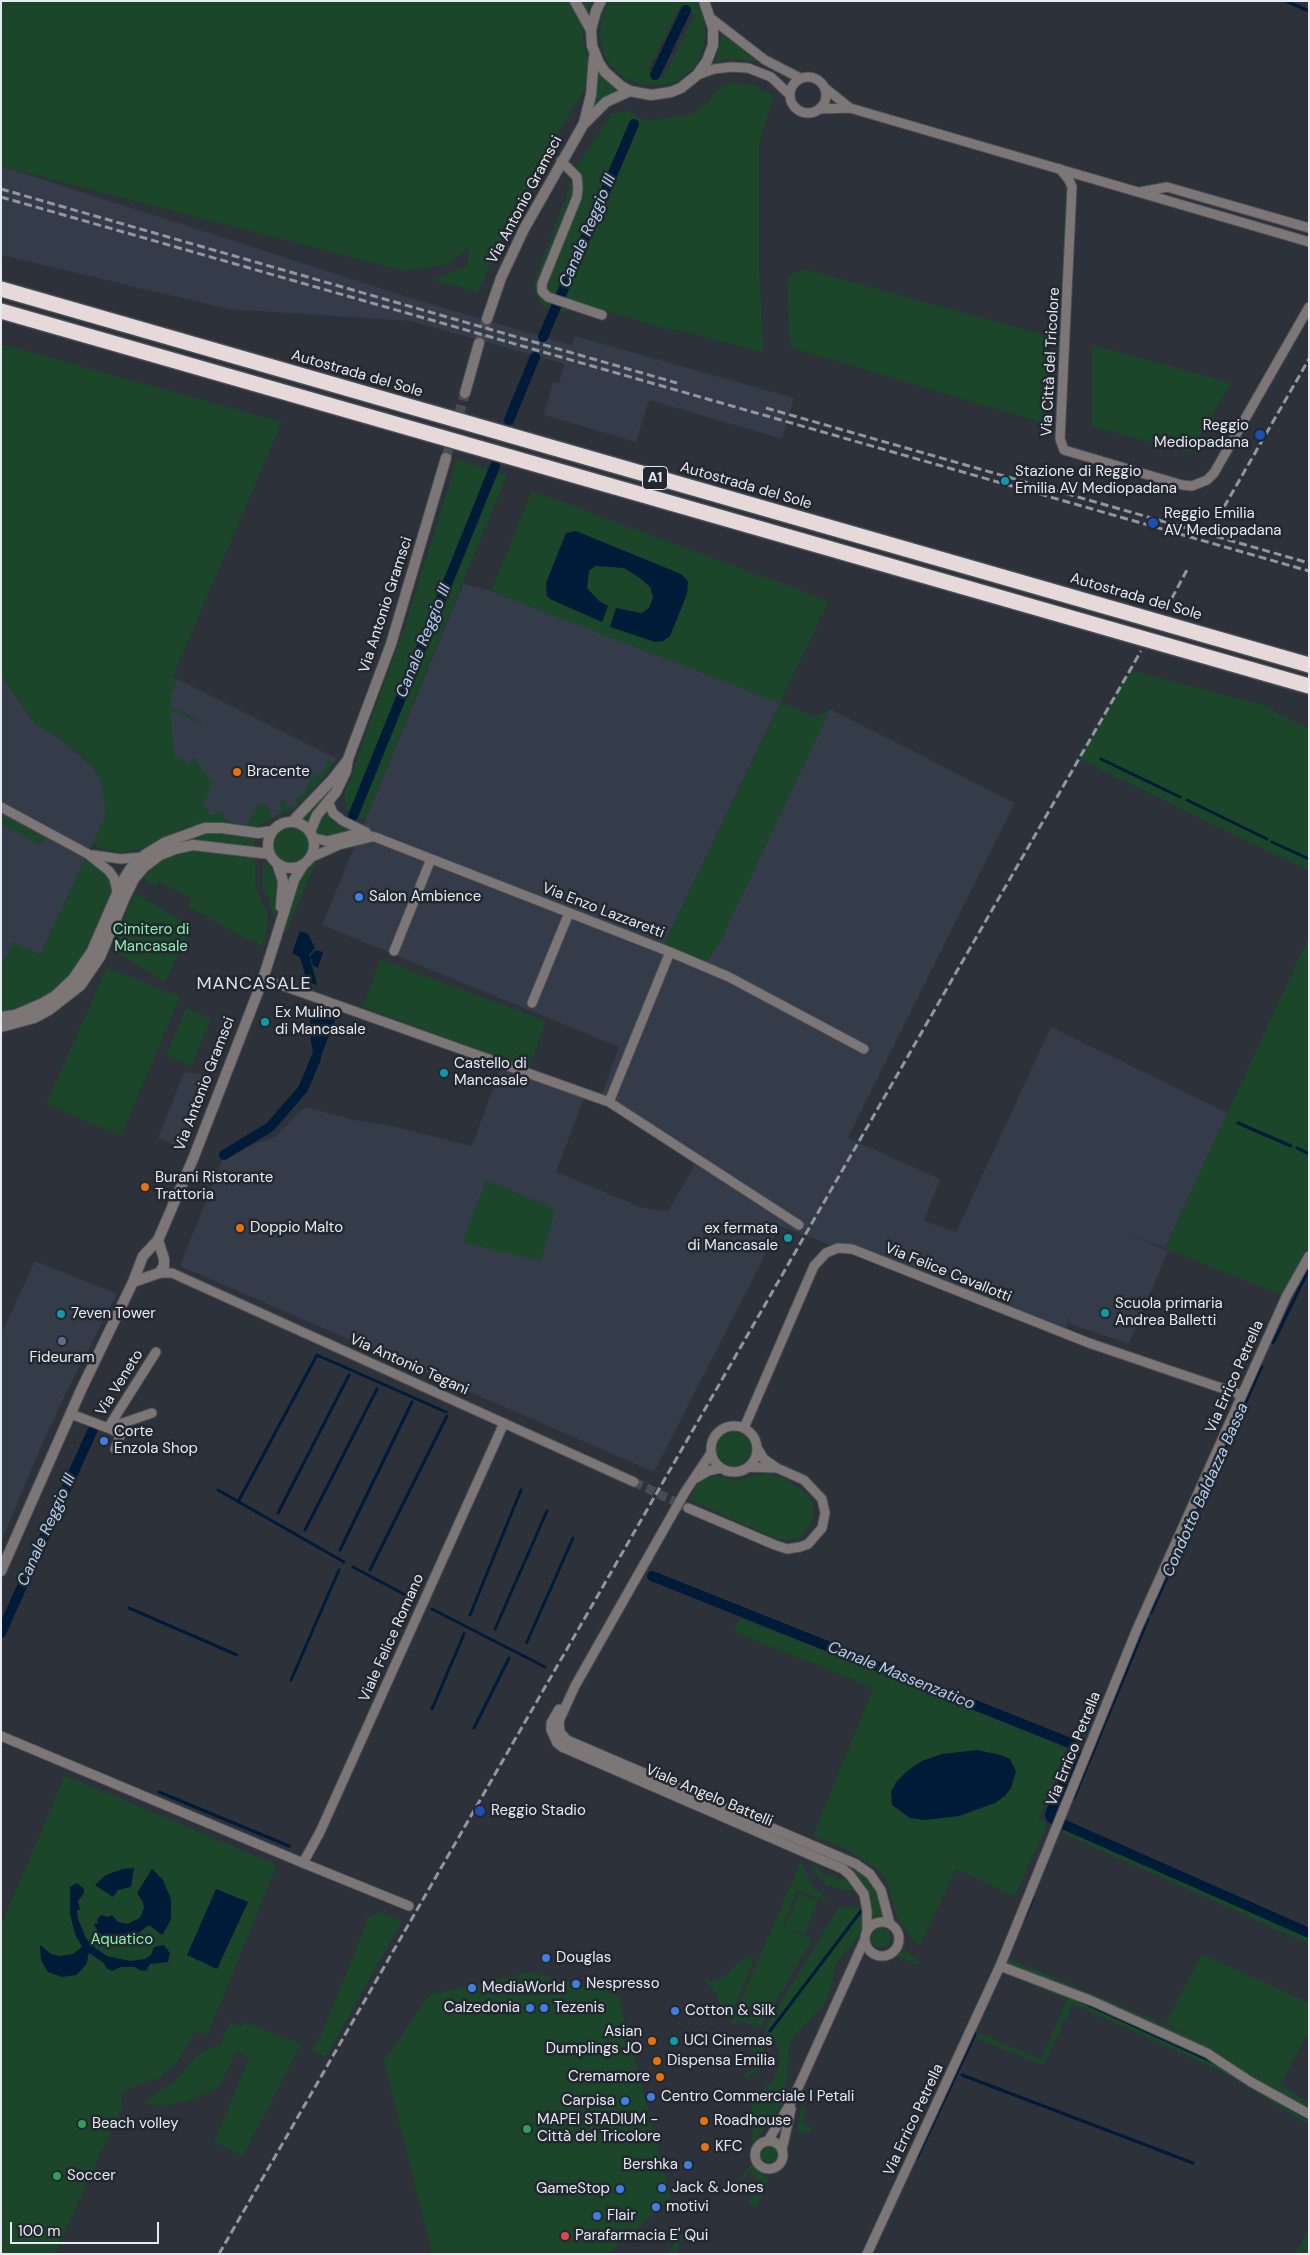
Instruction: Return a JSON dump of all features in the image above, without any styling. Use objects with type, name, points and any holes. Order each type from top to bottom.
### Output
[{"type":"highway","name":"Autostrada del Sole","points":[[1,290],[1309,665]]},
{"type":"highway","name":"A1","points":[[1,311],[1309,686]]},
{"type":"street","points":[[575,1],[591,30]]},
{"type":"street","name":"Via Antonio Gramsci","points":[[583,125],[591,95],[594,53],[591,30],[601,1]]},
{"type":"street","name":"Via Antonio Gramsci","points":[[594,53],[608,76],[630,91],[650,95],[666,93],[681,88],[697,75],[707,61],[713,45],[712,20],[704,1]]},
{"type":"street","points":[[712,20],[765,60],[800,78]]},
{"type":"street","points":[[697,75],[718,68],[748,68],[771,77],[790,95],[793,105],[801,112],[850,108],[1309,242]]},
{"type":"street","points":[[790,95],[793,85],[800,78],[811,76],[817,78],[850,108]]},
{"type":"street","points":[[819,110],[826,100],[825,87]]},
{"type":"street","name":"Via Antonio Gramsci","points":[[487,319],[501,278],[524,229],[583,125],[606,102],[630,91]]},
{"type":"street","points":[[562,161],[577,177],[577,197],[542,284],[542,291],[548,297],[602,315]]},
{"type":"street","name":"Via Città del Tricolore","points":[[1060,170],[1069,180],[1072,187],[1060,439],[1064,450],[1182,485],[1192,486],[1207,480],[1214,473],[1309,307]]},
{"type":"street","points":[[1137,192],[1167,187],[1309,228]]},
{"type":"street","points":[[464,393],[480,343]]},
{"type":"street","name":"Via Antonio Gramsci","points":[[311,835],[317,814],[342,782],[348,759],[391,644],[446,458]]},
{"type":"street","name":"Via Antonio Gramsci","points":[[292,822],[332,780],[348,759]]},
{"type":"street","name":"Via Enzo Lazzaretti","points":[[328,801],[333,813],[343,822],[375,837],[670,952],[609,1102]]},
{"type":"street","points":[[1,807],[88,854],[110,871],[117,891]]},
{"type":"street","points":[[306,861],[314,845],[311,835],[302,825],[292,822],[282,824],[273,831],[268,842],[270,854],[277,863],[290,868],[306,861],[339,845],[375,837]]},
{"type":"street","points":[[1,1018],[16,1015],[38,1006],[55,996],[73,979],[92,952],[117,891],[130,869],[142,857],[164,843],[206,828],[222,828],[258,833],[273,831]]},
{"type":"street","name":"Via Enzo Lazzaretti","points":[[311,835],[327,842],[359,833],[375,837]]},
{"type":"street","points":[[1,1027],[34,1018],[49,1010],[81,985],[100,957],[134,879],[144,867],[160,856],[175,849],[193,845],[270,854]]},
{"type":"street","points":[[88,854],[121,859],[142,857]]},
{"type":"street","points":[[394,951],[431,859]]},
{"type":"street","name":"Via Antonio Gramsci","points":[[148,1252],[158,1240],[192,1158],[263,979],[294,880],[306,861]]},
{"type":"street","name":"Via Antonio Gramsci","points":[[276,938],[283,899],[283,881],[277,863]]},
{"type":"street","points":[[532,1003],[569,913]]},
{"type":"street","points":[[670,952],[730,977],[864,1049]]},
{"type":"street","points":[[278,984],[609,1102],[799,1225]]},
{"type":"street","points":[[134,1282],[155,1273],[163,1259],[158,1240]]},
{"type":"street","name":"Via Felice Cavallotti","points":[[744,1428],[814,1266],[826,1252],[838,1248],[852,1249],[1089,1343],[1242,1395]]},
{"type":"street","points":[[1,1571],[71,1414],[134,1282],[143,1256],[148,1252],[156,1251],[163,1259]]},
{"type":"street","name":"Via Errico Petrella","points":[[867,2254],[1000,1966],[1137,1629],[1286,1297],[1309,1256]]},
{"type":"street","name":"Via Antonio Tegani","points":[[163,1259],[172,1272]]},
{"type":"street","points":[[141,1264],[144,1270],[155,1273]]},
{"type":"street","name":"Via Antonio Tegani","points":[[155,1273],[172,1272],[634,1482]]},
{"type":"street","name":"Via Veneto","points":[[108,1428],[156,1352]]},
{"type":"street","name":"Via Veneto","points":[[108,1428],[152,1413]]},
{"type":"street","name":"Via Veneto","points":[[71,1414],[121,1434],[115,1450]]},
{"type":"street","name":"Viale Felice Romano","points":[[303,1863],[320,1832],[504,1422]]},
{"type":"street","name":"Viale Angelo Battelli","points":[[744,1428],[733,1425],[722,1428],[714,1436],[711,1453],[685,1492],[573,1691],[559,1721],[560,1732],[567,1740],[856,1864],[870,1874],[881,1890],[890,1924],[898,1933],[899,1939],[896,1949],[887,1955],[873,1954],[865,1958],[851,1972]]},
{"type":"street","points":[[688,1508],[775,1546],[787,1549],[808,1544],[822,1528],[825,1513],[822,1499],[804,1480],[777,1468],[764,1459],[758,1450],[754,1436],[744,1428]]},
{"type":"street","points":[[748,1467],[754,1462],[758,1450]]},
{"type":"street","points":[[711,1453],[716,1464],[721,1468]]},
{"type":"street","points":[[748,1467],[777,1468]]},
{"type":"street","name":"Viale Angelo Battelli","points":[[694,1480],[708,1471],[721,1468],[736,1472],[748,1467]]},
{"type":"street","name":"Viale Angelo Battelli","points":[[573,1691],[559,1708],[551,1723],[553,1736],[562,1747],[843,1869],[850,1875],[864,1894],[867,1911],[866,1934],[869,1950],[873,1954]]},
{"type":"street","points":[[1,1736],[410,1906]]},
{"type":"street","points":[[866,1934],[870,1926],[880,1922],[890,1924]]},
{"type":"street","name":"Viale Angelo Battelli","points":[[793,2099],[782,2150],[782,2160],[776,2167],[766,2169],[756,2159],[755,2154],[759,2146],[768,2142],[793,2099],[851,1972],[866,1934]]},
{"type":"street","points":[[1000,1966],[1092,2001],[1207,2053],[1251,2082],[1309,2114]]},
{"type":"street","points":[[768,2142],[774,2142],[782,2150]]},
{"type":"shaded area","points":[[1,166],[417,300],[571,345],[575,336],[794,398],[782,439],[649,400],[636,442],[544,415],[553,382],[559,383],[565,364],[410,321],[228,309],[1,255]]},
{"type":"shaded area","points":[[463,584],[491,591],[780,702],[662,949],[707,961],[718,945],[830,709],[1015,803],[848,1138],[940,1179],[924,1221],[956,1232],[1051,1027],[1228,1113],[1165,1248],[1123,1232],[1168,1251],[1129,1344],[1068,1323],[1072,1312],[1063,1333],[780,1226],[654,1472],[180,1266],[224,1155],[275,1137],[305,1107],[354,1120],[396,1127],[472,1146],[502,1064],[584,1098],[556,1172],[643,1208],[668,1211],[697,1161],[600,1099],[619,1047],[322,925]]},
{"type":"shaded area","points":[[1,675],[35,724],[59,738],[93,767],[101,781],[106,808],[104,820],[40,955],[14,943],[1,966]]},
{"type":"shaded area","points":[[173,677],[337,759],[295,808],[281,813],[254,829],[218,822],[203,824],[171,774],[164,700]]},
{"type":"shaded area","points":[[184,1072],[213,1076],[184,1149],[158,1138]]},
{"type":"shaded area","points":[[35,1261],[117,1294],[66,1393],[36,1458],[1,1543],[1,1334]]},
{"type":"green space","points":[[1,1],[592,1],[587,14],[582,6],[583,40],[590,69],[584,90],[529,181],[478,292],[432,280],[468,265],[468,248],[448,264],[405,271],[1,166]]},
{"type":"green space","points":[[609,1],[696,1],[703,13],[706,36],[700,58],[694,68],[675,82],[664,85],[641,85],[620,75],[605,58],[599,35],[603,13]],"holes":[[[680,6],[695,14],[663,79],[648,70]]]},
{"type":"green space","points":[[722,34],[759,62],[728,59],[715,63]]},
{"type":"green space","points":[[599,74],[618,91],[602,98],[591,109],[597,92]]},
{"type":"green space","points":[[733,82],[752,85],[774,95],[759,143],[759,265],[763,352],[674,329],[670,330],[587,305],[564,312],[541,306],[533,286],[578,164],[612,113],[630,111],[644,121],[694,113],[708,102],[720,87]]},
{"type":"green space","points":[[805,269],[1048,336],[1043,423],[790,347],[787,279],[792,274]]},
{"type":"green space","points":[[1,344],[282,422],[173,676],[177,679],[171,695],[171,707],[202,721],[201,723],[170,710],[174,756],[191,764],[193,757],[212,782],[203,805],[209,808],[207,813],[215,816],[217,811],[225,814],[224,819],[246,827],[259,802],[267,806],[272,818],[254,829],[218,822],[203,824],[180,830],[141,849],[122,852],[105,850],[92,844],[104,820],[106,808],[101,781],[93,767],[80,754],[59,738],[35,724],[1,675]]},
{"type":"green space","points":[[1092,345],[1231,383],[1190,453],[1092,426]]},
{"type":"green space","points":[[457,459],[507,475],[365,820],[347,810],[344,795],[405,626]]},
{"type":"green space","points":[[532,491],[829,601],[780,702],[815,717],[830,709],[718,945],[707,961],[662,949],[780,703],[491,591]]},
{"type":"green space","points":[[1130,670],[1270,707],[1281,716],[1303,725],[1309,730],[1309,871],[1079,759]]},
{"type":"green space","points":[[328,760],[334,763],[328,772],[295,808],[281,813],[280,804],[282,800],[286,800],[286,807],[296,806],[296,799],[303,794],[313,774],[320,776]]},
{"type":"green space","points":[[337,781],[308,823],[300,818]]},
{"type":"green space","points":[[327,807],[335,820],[352,830],[324,837],[317,833],[319,820]]},
{"type":"green space","points":[[1,815],[45,838],[40,845],[1,824]]},
{"type":"green space","points":[[291,826],[303,832],[309,844],[303,856],[291,862],[279,856],[273,844],[279,832]]},
{"type":"green space","points":[[210,832],[254,836],[254,848],[201,841],[141,862],[172,843]]},
{"type":"green space","points":[[203,848],[255,857],[256,888],[268,915],[266,935],[262,946],[188,906],[191,899],[159,881],[155,886],[140,877],[165,856],[182,850]]},
{"type":"green space","points":[[319,856],[286,932],[283,933],[296,885],[303,872]]},
{"type":"green space","points":[[86,857],[100,866],[111,880],[112,888],[93,938],[78,968],[53,993],[30,1004],[1,1012],[1,966],[14,942],[40,955]]},
{"type":"green space","points":[[263,861],[273,870],[278,880],[277,907],[274,919],[263,888]]},
{"type":"green space","name":"Cimitero di Mancasale","points":[[134,893],[192,926],[165,982],[112,950]]},
{"type":"green space","points":[[1309,936],[1309,1256],[1286,1297],[1165,1248]]},
{"type":"green space","points":[[380,959],[546,1021],[529,1068],[363,1007]]},
{"type":"green space","points":[[107,967],[180,997],[121,1136],[46,1104]]},
{"type":"green space","points":[[186,1008],[211,1019],[191,1066],[166,1055]]},
{"type":"green space","points":[[486,1180],[555,1209],[541,1261],[463,1242]]},
{"type":"green space","points":[[734,1432],[741,1433],[746,1437],[750,1442],[750,1456],[746,1461],[741,1465],[734,1466],[727,1465],[722,1461],[718,1456],[717,1449],[718,1442],[722,1437],[727,1433]]},
{"type":"green space","points":[[766,1473],[783,1478],[809,1495],[813,1503],[813,1520],[800,1538],[784,1540],[775,1538],[689,1499],[698,1484],[707,1477],[718,1476],[734,1481]]},
{"type":"green space","points":[[739,1618],[879,1672],[1066,1748],[1039,1819],[1047,1824],[1015,1896],[956,1869],[920,1945],[912,1939],[896,1915],[885,1878],[876,1868],[844,1848],[813,1836],[873,1688],[734,1632]]},
{"type":"green space","name":"Aquatico","points":[[65,1775],[277,1865],[207,2036],[195,2031],[178,2062],[160,2077],[126,2090],[120,2102],[123,2104],[55,2254],[1,2254],[1,1925]]},
{"type":"green space","points":[[1067,1829],[1309,1936],[1309,1944],[1062,1833]]},
{"type":"green space","points":[[801,1861],[812,1886],[831,1903],[797,1890],[783,1927],[812,1940],[760,2028],[744,2022],[731,2023]]},
{"type":"green space","points":[[809,1861],[826,1875],[840,1879],[850,1879],[858,1891],[843,1890],[827,1885],[815,1874]]},
{"type":"green space","points":[[840,1862],[860,1871],[868,1878],[875,1887],[884,1917],[872,1918],[870,1895],[861,1879]]},
{"type":"green space","points":[[799,1893],[818,1901],[804,1935],[785,1927]]},
{"type":"green space","points":[[839,1907],[864,1908],[861,1933],[836,1964],[830,1991],[823,2007],[796,2033],[789,2045],[786,2084],[781,2097],[786,2100],[752,2144],[753,2118],[749,2098],[756,2095],[772,2082],[780,2063],[780,2054],[774,2038],[764,2030]]},
{"type":"green space","points":[[380,1912],[402,1921],[326,2056],[312,2051],[320,2037],[366,1924],[366,1918]]},
{"type":"green space","points":[[877,1928],[885,1928],[891,1934],[891,1942],[885,1948],[877,1948],[871,1942],[871,1934]]},
{"type":"green space","points":[[902,1947],[919,1962],[918,1965],[896,1956]]},
{"type":"green space","points":[[1202,1954],[1309,2003],[1309,2031],[1280,2085],[1309,2102],[1309,2125],[1225,2073],[1073,2004],[1043,2065],[976,2038],[978,2033],[1041,2059],[1067,1999],[1003,1973],[1008,1958],[1200,2040],[1166,2023]]},
{"type":"green space","points":[[751,1956],[753,1962],[730,2017],[727,2019],[715,1992],[704,1979],[711,1981],[723,1977],[729,1973],[736,1963]]},
{"type":"green space","name":"MAPEI STADIUM - Città del Tricolore","points":[[530,1972],[618,1995],[671,2198],[608,2254],[432,2254],[384,2061],[429,1995]]},
{"type":"green space","points":[[230,2022],[241,2027],[245,2022],[301,2044],[243,2156],[214,2142],[249,2058],[236,2051],[219,2087],[189,2101],[162,2106],[144,2103],[175,2081],[197,2055],[221,2043]]},
{"type":"green space","points":[[735,2041],[755,2044],[763,2048],[766,2054],[767,2058],[759,2070],[745,2079],[744,2074],[754,2069],[758,2056],[748,2047],[737,2047]]},
{"type":"green space","points":[[801,2106],[807,2109],[802,2122],[812,2128],[808,2134],[797,2130]]},
{"type":"green space","points":[[769,2145],[777,2150],[778,2154],[773,2162],[769,2163],[761,2158],[760,2154],[765,2146]]},
{"type":"green space","points":[[751,2164],[769,2179],[756,2209],[748,2202],[762,2183],[748,2172],[736,2190],[733,2189]]},
{"type":"green space","points":[[687,2227],[676,2254],[666,2254]]},
{"type":"green space","points":[[1309,2228],[1309,2254],[1295,2254]]},
{"type":"water","points":[[576,531],[681,574],[688,581],[687,594],[670,636],[663,641],[655,642],[610,627],[616,608],[642,613],[649,608],[653,597],[650,587],[624,568],[595,566],[589,571],[587,588],[599,601],[608,606],[602,622],[547,596],[546,583],[566,533]]},
{"type":"water","points":[[300,931],[308,934],[315,948],[309,955],[317,985],[307,981],[300,957],[292,953]]},
{"type":"water","points":[[316,950],[323,952],[318,968],[313,966],[310,956]]},
{"type":"water","points":[[327,1008],[338,1012],[320,1059],[312,1056],[310,1018],[313,1013],[319,1015],[321,1011]]},
{"type":"water","points":[[977,1750],[1010,1759],[1016,1771],[1011,1788],[1005,1796],[995,1803],[959,1816],[925,1820],[910,1818],[892,1805],[891,1792],[896,1782],[907,1771],[922,1761],[942,1754]]},
{"type":"water","points":[[134,1868],[131,1887],[118,1890],[113,1897],[95,1885],[106,1875],[123,1869]]},
{"type":"water","points":[[152,1869],[163,1880],[171,1899],[171,1919],[167,1927],[162,1935],[149,1925],[137,1934],[141,1944],[121,1945],[108,1940],[98,1932],[94,1924],[98,1923],[97,1920],[101,1915],[108,1917],[112,1915],[118,1922],[127,1924],[140,1918],[144,1908],[143,1902],[137,1893]]},
{"type":"water","points":[[77,1883],[84,1889],[84,1893],[78,1901],[80,1910],[77,1910],[78,1919],[86,1938],[94,1947],[107,1956],[130,1961],[145,1959],[151,1955],[154,1947],[164,1945],[170,1953],[168,1962],[150,1964],[146,1971],[135,1967],[121,1967],[112,1971],[89,1953],[86,1965],[76,1975],[62,1977],[48,1972],[41,1960],[40,1945],[51,1954],[59,1956],[73,1954],[82,1947],[75,1934],[70,1914],[70,1887]]},
{"type":"water","points":[[216,1889],[248,1902],[217,1969],[187,1955]]},
{"type":"waterway","points":[[1286,1],[1309,11]]},
{"type":"waterway","name":"Canale Reggio III","points":[[655,75],[686,10]]},
{"type":"waterway","name":"Canale Reggio III","points":[[543,337],[634,124]]},
{"type":"waterway","name":"Canale Reggio III","points":[[509,420],[535,357]]},
{"type":"waterway","name":"Canale Reggio III","points":[[353,816],[495,466]]},
{"type":"waterway","points":[[1101,759],[1180,797]]},
{"type":"waterway","points":[[1187,800],[1267,839]]},
{"type":"waterway","points":[[1272,842],[1309,859]]},
{"type":"waterway","name":"Canale Reggio III","points":[[224,1155],[270,1127],[303,1089],[316,1058]]},
{"type":"waterway","points":[[1238,1123],[1291,1146]]},
{"type":"waterway","points":[[1297,1148],[1309,1154]]},
{"type":"waterway","name":"Condotto Baldazza Bassa","points":[[1273,1343],[1309,1269]]},
{"type":"waterway","points":[[238,1502],[317,1355],[446,1412]]},
{"type":"waterway","name":"Condotto Baldazza Bassa","points":[[1151,1613],[1262,1366]]},
{"type":"waterway","points":[[278,1513],[349,1375]]},
{"type":"waterway","points":[[305,1530],[377,1389]]},
{"type":"waterway","points":[[340,1550],[412,1402]]},
{"type":"waterway","points":[[370,1570],[447,1416]]},
{"type":"waterway","name":"Canale Reggio III","points":[[1,1633],[94,1427]]},
{"type":"waterway","points":[[218,1490],[344,1562]]},
{"type":"waterway","points":[[470,1615],[521,1490]]},
{"type":"waterway","points":[[495,1629],[547,1511]]},
{"type":"waterway","points":[[527,1642],[573,1538]]},
{"type":"waterway","points":[[353,1567],[411,1598]]},
{"type":"waterway","points":[[291,1680],[339,1570]]},
{"type":"waterway","name":"Canale Massenzatico","points":[[652,1576],[1070,1743],[1075,1747],[1076,1752],[1050,1814],[1051,1818],[1056,1821]]},
{"type":"waterway","points":[[129,1608],[237,1655]]},
{"type":"waterway","points":[[432,1609],[545,1667]]},
{"type":"waterway","name":"Condotto Baldazza Bassa","points":[[1074,1798],[1148,1619]]},
{"type":"waterway","points":[[432,1709],[464,1634]]},
{"type":"waterway","points":[[474,1728],[509,1658]]},
{"type":"waterway","points":[[159,1792],[289,1846]]},
{"type":"waterway","name":"Canale Massenzatico","points":[[1065,1825],[1309,1933]]},
{"type":"waterway","points":[[1023,1921],[1033,1898]]},
{"type":"waterway","points":[[770,2031],[861,1911]]},
{"type":"waterway","points":[[1080,2001],[1213,2062]]},
{"type":"waterway","points":[[917,2158],[975,2034]]},
{"type":"waterway","points":[[962,2075],[1193,2163]]},
{"type":"waterway","points":[[1244,2082],[1309,2119]]},
{"type":"tunnel","points":[[479,343],[487,319]]},
{"type":"tunnel","points":[[446,458],[465,393]]},
{"type":"tunnel","points":[[634,1482],[688,1508]]},
{"type":"railway","points":[[1,189],[677,383]]},
{"type":"railway","points":[[1,197],[1309,571]]},
{"type":"railway","points":[[1224,507],[1309,359]]},
{"type":"railway","points":[[766,408],[1309,563]]},
{"type":"railway","points":[[1166,609],[1187,570]]},
{"type":"railway","points":[[219,2254],[1141,651]]},
{"type":"place","name":"Reggio Mediopadana","points":[[1260,435]]},
{"type":"place","name":"Stazione di Reggio Emilia AV Mediopadana","points":[[1005,481]]},
{"type":"place","name":"Reggio Emilia AV Mediopadana","points":[[1153,523]]},
{"type":"place","name":"Bracente","points":[[237,772]]},
{"type":"place","name":"Salon Ambience","points":[[359,897]]},
{"type":"place","name":"Ex Mulino di Mancasale","points":[[265,1022]]},
{"type":"place","name":"Castello di Mancasale","points":[[444,1073]]},
{"type":"place","name":"Burani Ristorante Trattoria","points":[[145,1187]]},
{"type":"place","name":"Doppio Malto","points":[[240,1228]]},
{"type":"place","name":"ex fermata di Mancasale","points":[[788,1238]]},
{"type":"place","name":"Scuola primaria Andrea Balletti","points":[[1105,1313]]},
{"type":"place","name":"7even Tower","points":[[61,1314]]},
{"type":"place","name":"Fideuram","points":[[62,1341]]},
{"type":"place","name":"Corte Enzola Shop","points":[[104,1441]]},
{"type":"place","name":"Reggio Stadio","points":[[480,1811]]},
{"type":"place","name":"Douglas","points":[[546,1958]]},
{"type":"place","name":"Nespresso","points":[[576,1984]]},
{"type":"place","name":"MediaWorld","points":[[472,1988]]},
{"type":"place","name":"Calzedonia","points":[[530,2008]]},
{"type":"place","name":"Tezenis","points":[[544,2008]]},
{"type":"place","name":"Cotton & Silk","points":[[675,2011]]},
{"type":"place","name":"Asian Dumplings JO","points":[[652,2041]]},
{"type":"place","name":"UCI Cinemas","points":[[674,2041]]},
{"type":"place","name":"Dispensa Emilia","points":[[657,2061]]},
{"type":"place","name":"Cremamore","points":[[660,2077]]},
{"type":"place","name":"Centro Commerciale I Petali","points":[[651,2097]]},
{"type":"place","name":"Carpisa","points":[[625,2101]]},
{"type":"place","name":"Roadhouse","points":[[704,2121]]},
{"type":"place","name":"Beach volley","points":[[82,2124]]},
{"type":"place","name":"MAPEI STADIUM - Città del Tricolore","points":[[527,2129]]},
{"type":"place","name":"KFC","points":[[705,2147]]},
{"type":"place","name":"Bershka","points":[[688,2165]]},
{"type":"place","name":"Soccer","points":[[57,2176]]},
{"type":"place","name":"Jack & Jones","points":[[662,2188]]},
{"type":"place","name":"GameStop","points":[[620,2189]]},
{"type":"place","name":"motivi","points":[[656,2207]]},
{"type":"place","name":"Flair","points":[[597,2216]]},
{"type":"place","name":"Parafarmacia E' Qui","points":[[565,2236]]},
{"type":"district","name":"MANCASALE","points":[[254,984]]}]
